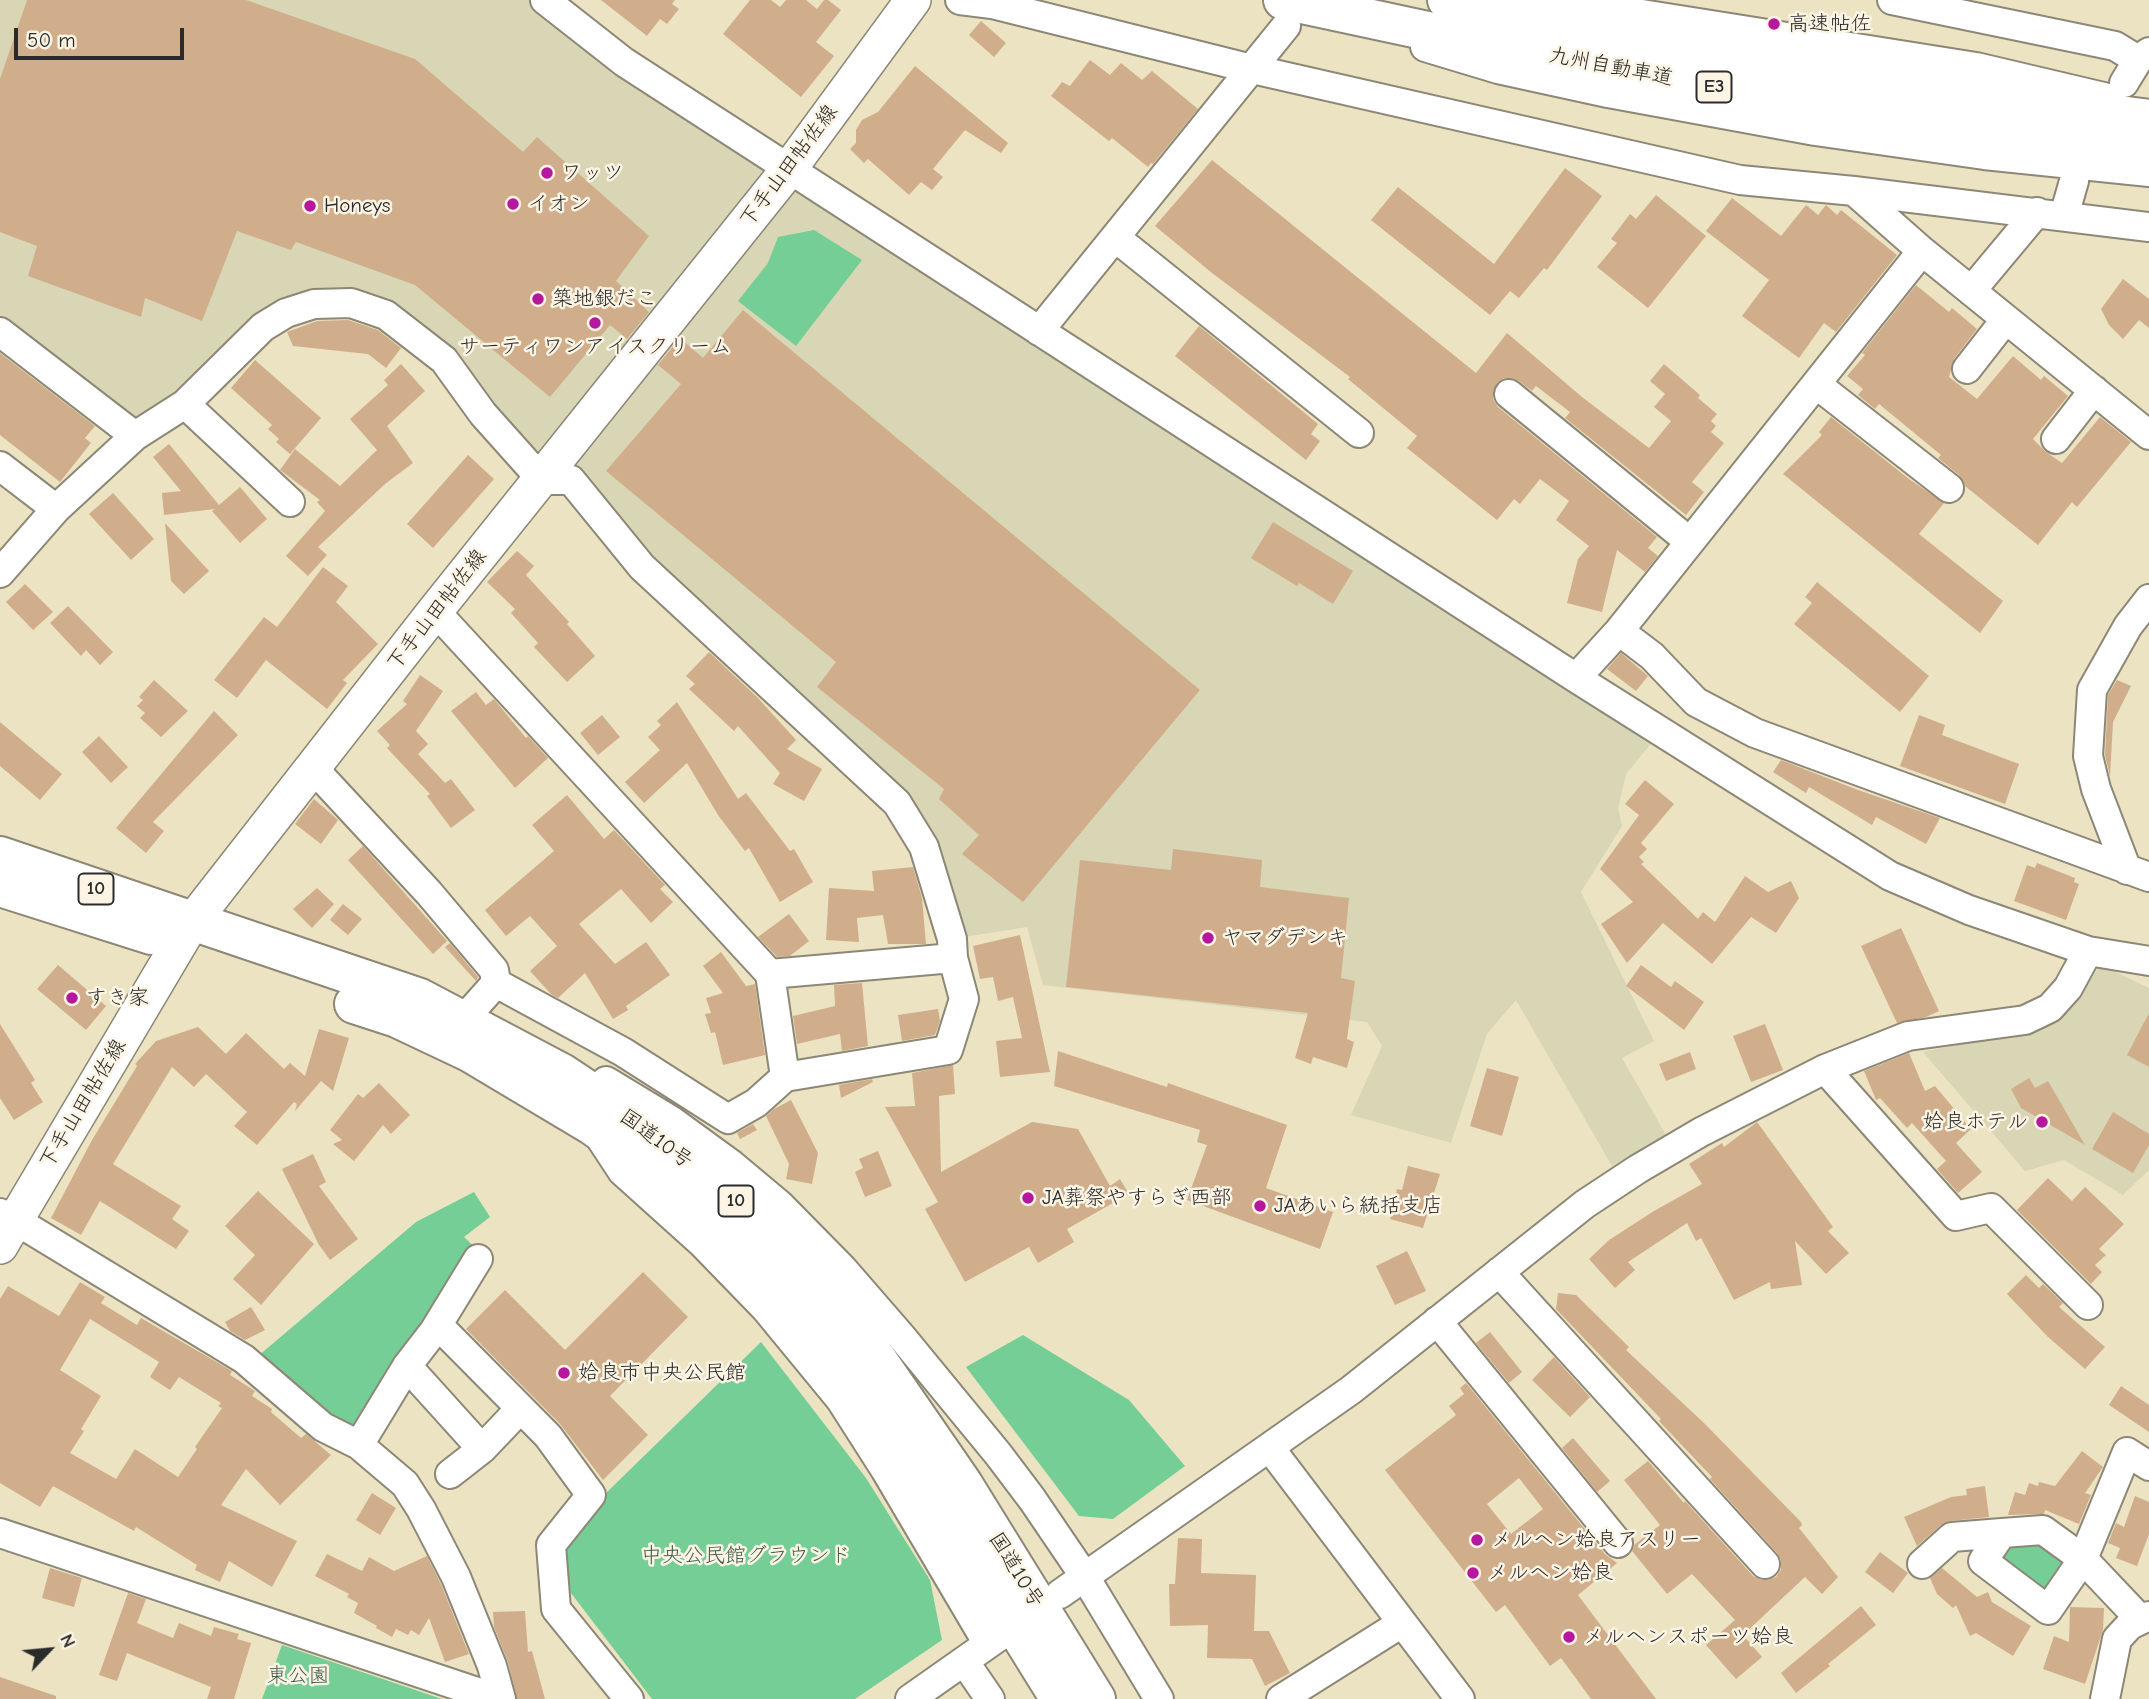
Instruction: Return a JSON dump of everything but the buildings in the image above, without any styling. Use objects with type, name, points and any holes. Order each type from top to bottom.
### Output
[{"type":"highway","name":"九州自動車道","points":[[1447,0],[1708,52],[2018,102],[2149,119]]},
{"type":"highway","name":"九州自動車道","points":[[1284,13],[1479,42],[1706,86],[2149,153]]},
{"type":"highway","name":"国道10号","points":[[0,856],[397,1018],[469,1052],[593,1126],[654,1170],[742,1246],[848,1366],[890,1425],[1060,1699]]},
{"type":"highway","name":"国道10号","points":[[0,887],[185,933],[420,998],[562,1073],[664,1141],[740,1204],[859,1333],[962,1484],[1096,1699]]},
{"type":"main road","name":"下手山田帖佐線","points":[[5,1226],[185,933],[435,611],[789,169],[913,0]]},
{"type":"street","points":[[545,0],[624,62],[1576,678],[1891,876],[1969,910],[2088,951],[2149,961]]},
{"type":"street","points":[[960,0],[992,4],[1252,69],[1740,180],[2149,227]]},
{"type":"street","points":[[1268,0],[1498,69],[1608,93],[1815,131],[1984,155],[2149,172]]},
{"type":"street","points":[[1553,0],[1976,67],[2149,107]]},
{"type":"street","points":[[1892,0],[2115,46],[2137,65]]},
{"type":"street","points":[[1039,331],[1252,69],[1284,13]]},
{"type":"street","points":[[1971,291],[2050,214],[2074,181]]},
{"type":"street","points":[[1854,191],[1922,251],[2149,435]]},
{"type":"street","points":[[1116,238],[1359,433]]},
{"type":"street","points":[[1576,678],[1619,631],[1922,251]]},
{"type":"street","points":[[0,573],[56,509],[135,436],[185,404],[263,327],[286,313],[314,304],[351,303],[386,315],[444,360],[483,414],[542,480],[571,480],[642,567],[897,803],[924,847],[952,939],[953,958],[964,999],[948,1050],[785,1077],[756,1103],[728,1118],[623,1052],[496,983]]},
{"type":"street","points":[[1967,369],[2006,319]]},
{"type":"street","points":[[0,332],[135,436]]},
{"type":"street","points":[[1816,384],[1949,488]]},
{"type":"street","points":[[2056,439],[2094,390]]},
{"type":"street","points":[[1509,394],[1690,542]]},
{"type":"street","points":[[185,404],[290,502]]},
{"type":"street","points":[[0,466],[56,509]]},
{"type":"street","points":[[2138,873],[2096,789],[2088,756],[2091,690],[2128,626],[2149,599]]},
{"type":"street","points":[[435,611],[770,974],[785,1077]]},
{"type":"street","points":[[1619,631],[1652,656],[1696,702],[1755,733],[2138,873]]},
{"type":"street","points":[[313,768],[429,893],[494,970],[496,983]]},
{"type":"street","points":[[1060,1594],[1352,1390],[1585,1204],[1639,1169],[1701,1132],[1825,1069],[1908,1036],[2025,1020],[2050,1008],[2068,988],[2088,951]]},
{"type":"street","points":[[770,974],[953,958]]},
{"type":"street","points":[[464,1019],[496,983]]},
{"type":"street","points":[[1825,1069],[1956,1216],[1992,1208],[2088,1305]]},
{"type":"street","points":[[562,1073],[605,1081],[672,1121],[731,1164],[780,1205],[842,1268],[998,1454],[1032,1499],[1085,1577],[1159,1699]]},
{"type":"street","points":[[593,1126],[622,1171],[702,1243],[766,1309],[840,1399],[995,1639],[910,1699]]},
{"type":"street","points":[[5,1226],[244,1359],[323,1427],[359,1445],[405,1484],[456,1577],[492,1666],[501,1699]]},
{"type":"street","points":[[359,1445],[407,1366],[438,1325],[478,1259]]},
{"type":"street","points":[[1499,1272],[1765,1564]]},
{"type":"street","points":[[1437,1321],[1618,1543]]},
{"type":"street","points":[[438,1325],[548,1436],[591,1495],[551,1545],[556,1609],[629,1699]]},
{"type":"street","points":[[407,1366],[482,1449]]},
{"type":"street","points":[[450,1474],[482,1449],[520,1409]]},
{"type":"street","points":[[1270,1448],[1460,1699]]},
{"type":"street","points":[[2002,1533],[1983,1561],[2048,1609],[2083,1559],[2127,1452],[2149,1466]]},
{"type":"street","points":[[1922,1564],[1952,1537],[2043,1530],[2083,1559],[2145,1617],[2130,1625],[2117,1639],[2105,1699]]},
{"type":"street","points":[[0,1533],[477,1692],[486,1699]]},
{"type":"street","points":[[1281,1699],[1402,1623]]},
{"type":"street","points":[[964,1661],[990,1699]]},
{"type":"shaded area","points":[[0,0],[545,0],[1658,735],[1626,774],[1618,808],[1622,826],[1581,892],[1654,1041],[1622,1058],[1666,1135],[1612,1166],[1516,1000],[1487,1034],[1451,1143],[1351,1115],[1382,1046],[1367,1022],[1043,985],[1027,927],[952,939],[924,847],[571,480],[542,480],[386,315],[314,304],[135,436],[0,332]]},
{"type":"shaded area","points":[[2101,965],[2149,988],[2149,1170],[2123,1195],[2064,1160],[2025,1171],[1923,1052],[2057,1023]]},
{"type":"green space","points":[[814,230],[862,260],[796,346],[738,301],[768,263],[778,237]]},
{"type":"green space","points":[[474,1192],[490,1217],[464,1237],[481,1253],[352,1433],[257,1357],[416,1222]]},
{"type":"green space","points":[[1023,1335],[1129,1400],[1185,1466],[1113,1519],[1079,1516],[966,1367]]},
{"type":"green space","name":"中央公民館グラウンド","points":[[761,1342],[866,1478],[930,1580],[942,1640],[855,1699],[652,1699],[561,1580],[560,1541]]},
{"type":"green space","points":[[2044,1534],[2079,1559],[2048,1604],[1990,1562],[2005,1540]]},
{"type":"green space","name":"東公園","points":[[282,1645],[442,1699],[262,1699]]},
{"type":"place","name":"高速帖佐","points":[[1774,24]]},
{"type":"place","name":"ワッツ","points":[[547,173]]},
{"type":"place","name":"イオン","points":[[513,204]]},
{"type":"place","name":"Honeys","points":[[310,206]]},
{"type":"place","name":"築地銀だこ","points":[[538,299]]},
{"type":"place","name":"サーティワンアイスクリーム","points":[[595,323]]},
{"type":"place","name":"ヤマダデンキ","points":[[1208,938]]},
{"type":"place","name":"すき家","points":[[72,998]]},
{"type":"place","name":"姶良ホテル","points":[[2042,1122]]},
{"type":"place","name":"JA葬祭やすらぎ西部","points":[[1028,1198]]},
{"type":"place","name":"JAあいら統括支店","points":[[1260,1206]]},
{"type":"place","name":"姶良市中央公民館","points":[[564,1373]]},
{"type":"place","name":"メルヘン姶良アスリー","points":[[1477,1540]]},
{"type":"place","name":"メルヘン姶良","points":[[1473,1573]]},
{"type":"place","name":"メルヘンスポーツ姶良","points":[[1569,1637]]}]
